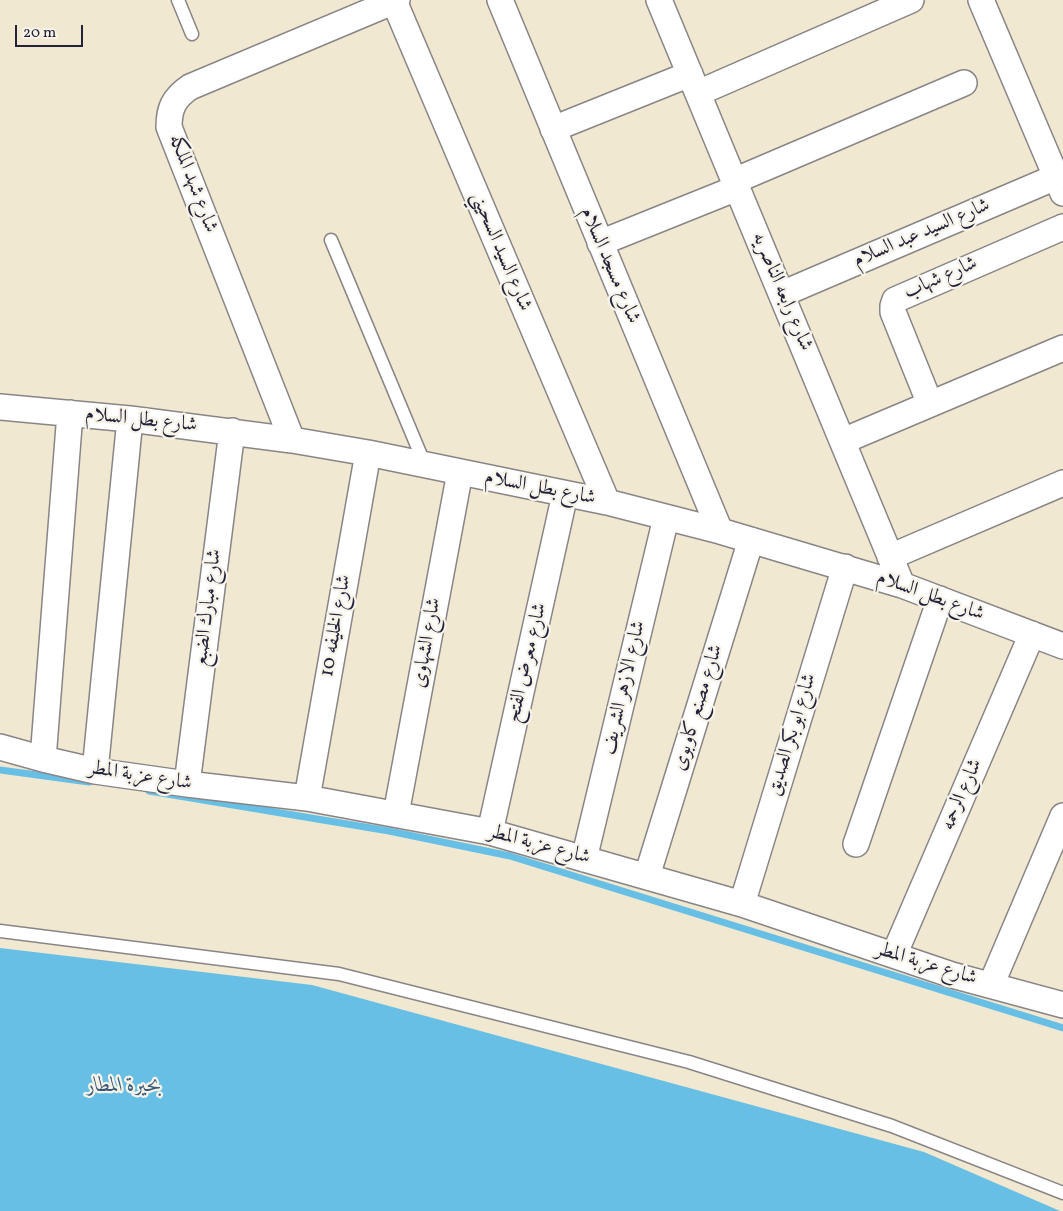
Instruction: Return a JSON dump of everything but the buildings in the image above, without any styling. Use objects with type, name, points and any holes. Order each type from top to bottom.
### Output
[{"type":"street","name":"شارع مسجد السلام","points":[[500,0],[720,531]]},
{"type":"street","name":"شارع رابعه الناصريه","points":[[660,0],[902,585]]},
{"type":"street","points":[[553,129],[694,84],[911,0]]},
{"type":"street","points":[[981,0],[1061,182]]},
{"type":"street","name":"شارع شهد الملكه","points":[[292,440],[170,127],[169,115],[173,104],[180,94],[190,87],[395,1]]},
{"type":"street","name":"شارع السيد السحيني","points":[[395,1],[607,502]]},
{"type":"street","points":[[600,243],[736,185],[964,83]]},
{"type":"street","name":"شارع السيد عبد السلام","points":[[782,294],[1061,182]]},
{"type":"street","name":"شارع شهاب","points":[[930,404],[893,312],[892,306],[895,300],[1063,227]]},
{"type":"street","points":[[843,441],[1063,348]]},
{"type":"street","name":"شارع بطل السلام","points":[[0,407],[130,419],[292,440],[368,453],[607,502],[720,531],[845,567],[902,585],[1063,646]]},
{"type":"street","points":[[43,759],[70,413]]},
{"type":"street","points":[[95,771],[130,419]]},
{"type":"street","name":"شارع مبارك الضبع","points":[[187,784],[232,431]]},
{"type":"street","name":"شارع الخليفه 10","points":[[307,798],[368,453]]},
{"type":"street","name":"شارع الشهاوى","points":[[396,814],[460,472]]},
{"type":"street","points":[[890,557],[1063,482]]},
{"type":"street","name":"شارع معرض الفتح","points":[[490,832],[565,494]]},
{"type":"street","name":"شارع الازهر الشريف","points":[[584,859],[666,518]]},
{"type":"street","name":"شارع مصنع كاوبوى","points":[[648,876],[751,540]]},
{"type":"street","name":"شارع ابو بكر الصديق","points":[[742,904],[845,567]]},
{"type":"street","points":[[856,844],[940,599]]},
{"type":"street","name":"شارع الرحمه","points":[[894,955],[1032,634]]},
{"type":"street","name":"شارع عزبة المطر","points":[[0,747],[95,771],[307,798],[490,832],[742,904],[952,975],[1063,1006]]},
{"type":"street","points":[[991,985],[1063,816]]},
{"type":"lane","points":[[178,0],[192,34]]},
{"type":"lane","points":[[331,240],[425,465]]},
{"type":"lane","points":[[0,931],[339,974],[690,1062],[892,1126],[1063,1192]]},
{"type":"water","name":"بحيرة المطار","points":[[0,948],[312,985],[924,1152],[1060,1211],[0,1211]]},
{"type":"waterway","points":[[0,770],[89,782]]},
{"type":"waterway","points":[[149,791],[389,831],[510,856],[1063,1028]]}]
